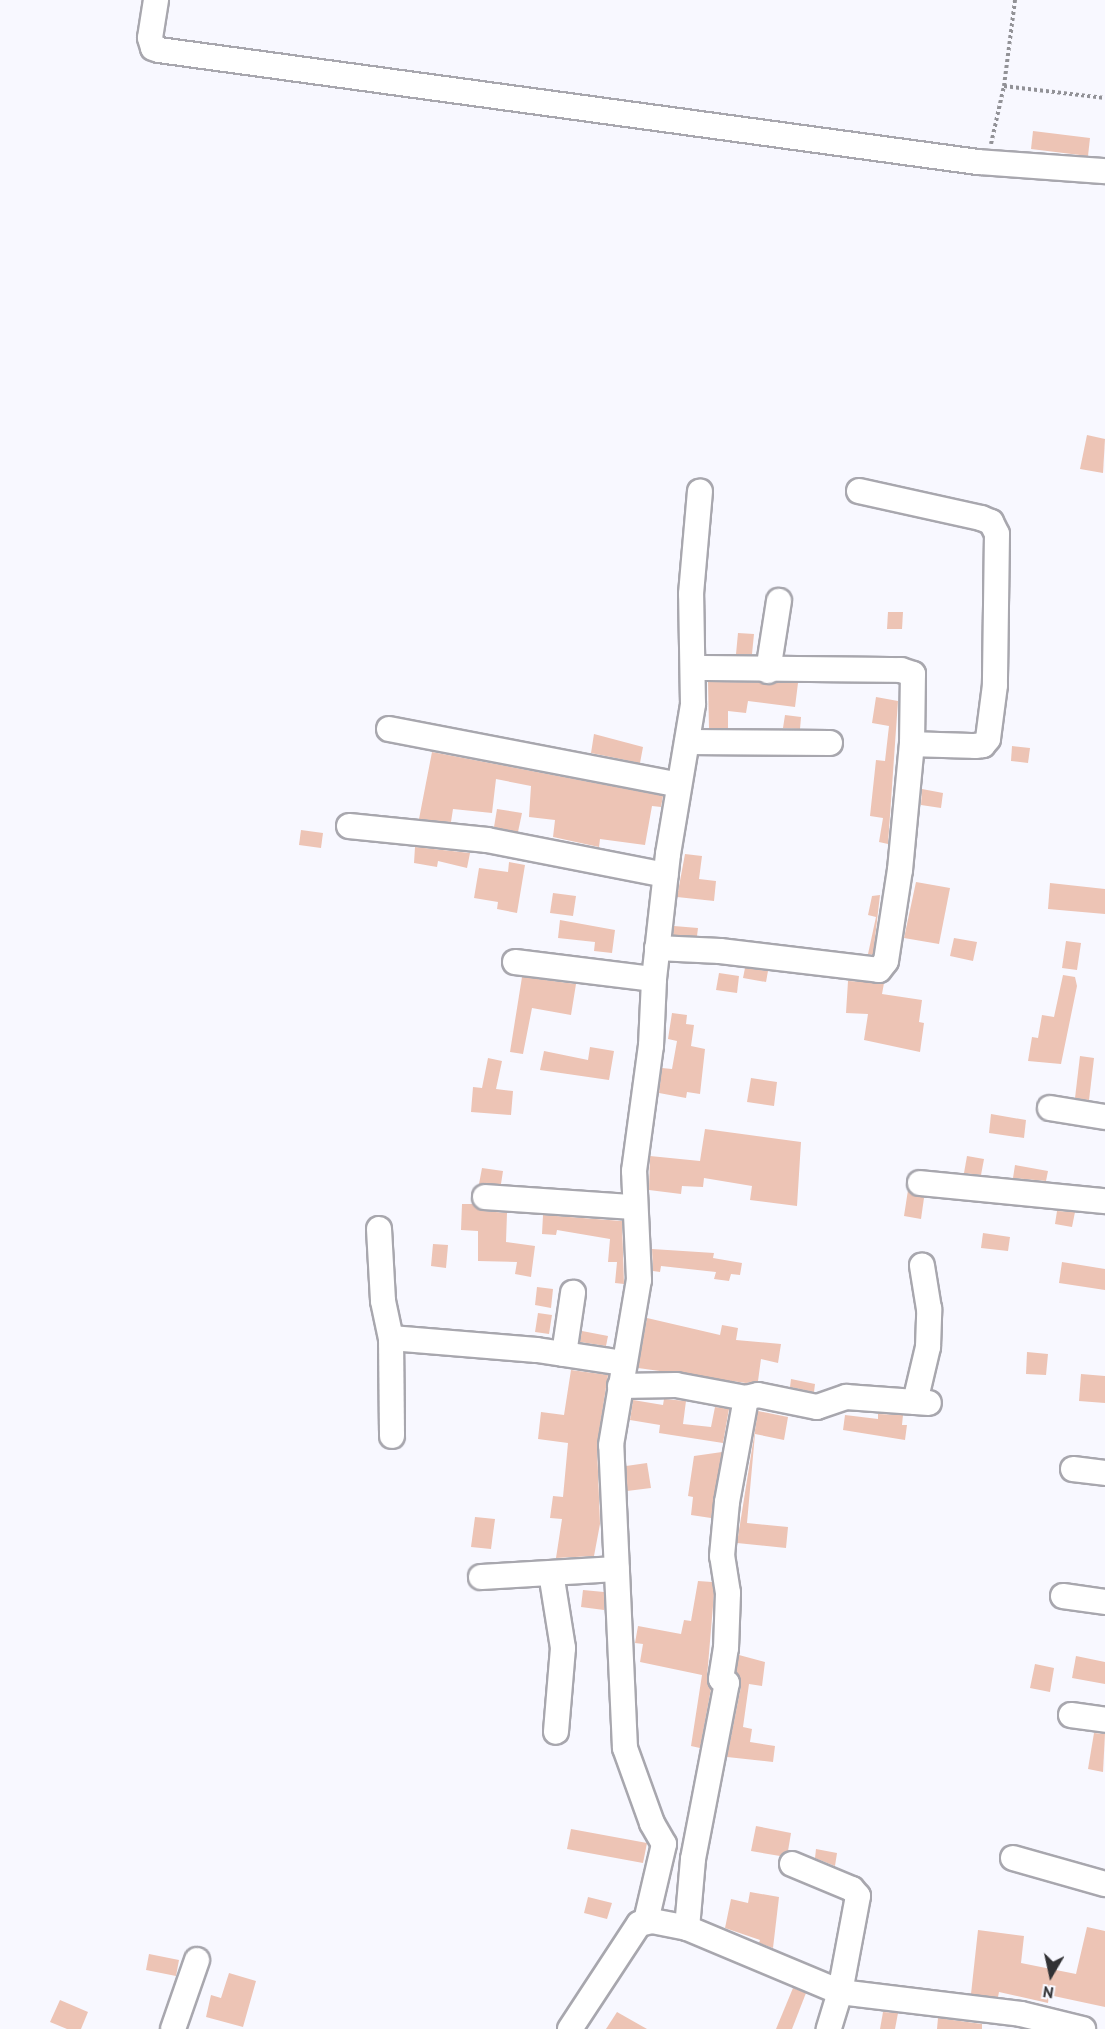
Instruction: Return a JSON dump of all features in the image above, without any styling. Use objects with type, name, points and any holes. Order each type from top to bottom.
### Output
[{"type":"street","points":[[156,0],[150,38],[153,48],[159,50],[985,161],[1105,171]]},
{"type":"street","points":[[646,1921],[664,1844],[652,1823],[626,1748],[611,1445],[639,1280],[633,1207],[634,1171],[651,1046],[654,979],[666,875],[687,742],[694,668],[691,594],[700,490]]},
{"type":"street","points":[[859,491],[981,518],[991,522],[997,534],[995,685],[988,739],[983,746],[912,744]]},
{"type":"street","points":[[768,670],[779,601]]},
{"type":"street","points":[[657,948],[720,951],[868,970],[883,967],[900,870],[912,744],[915,679],[909,671],[694,668]]},
{"type":"street","points":[[389,729],[679,785]]},
{"type":"street","points":[[687,742],[830,743]]},
{"type":"street","points":[[349,826],[487,840],[666,875]]},
{"type":"street","points":[[515,962],[654,979]]},
{"type":"street","points":[[1050,1108],[1105,1117]]},
{"type":"street","points":[[920,1183],[1105,1201]]},
{"type":"street","points":[[485,1197],[633,1207]]},
{"type":"street","points":[[379,1229],[383,1301],[391,1338],[392,1436]]},
{"type":"street","points":[[391,1338],[564,1354],[622,1374],[746,1398],[758,1395],[817,1407],[846,1397],[922,1402],[928,1347],[928,1308],[922,1266]]},
{"type":"street","points":[[564,1354],[573,1293]]},
{"type":"street","points":[[687,1928],[693,1859],[727,1683],[721,1679],[726,1648],[728,1593],[722,1556],[727,1502],[746,1398]]},
{"type":"street","points":[[1073,1469],[1105,1473]]},
{"type":"street","points":[[481,1577],[617,1569]]},
{"type":"street","points":[[551,1573],[563,1648],[556,1732]]},
{"type":"street","points":[[1064,1596],[1105,1602]]},
{"type":"street","points":[[1071,1715],[1105,1720]]},
{"type":"street","points":[[1013,1858],[1105,1884]]},
{"type":"street","points":[[792,1864],[852,1889],[858,1896],[840,1992],[829,2029]]},
{"type":"street","points":[[581,2025],[624,1943],[639,1924],[646,1921],[687,1928],[840,1992],[1021,2014],[1083,2029]]},
{"type":"street","points":[[173,2029],[197,1960]]},
{"type":"path","points":[[985,161],[1004,86],[1015,0]]},
{"type":"path","points":[[1004,86],[1105,98]]},
{"type":"building","points":[[1033,131],[1090,138],[1088,156],[1031,149]]},
{"type":"building","points":[[1087,435],[1105,439],[1103,473],[1080,469]]},
{"type":"building","points":[[888,612],[903,612],[902,629],[887,629]]},
{"type":"building","points":[[738,633],[754,634],[752,654],[736,654]]},
{"type":"building","points":[[708,682],[798,683],[795,707],[748,701],[746,713],[728,711],[728,728],[709,728]]},
{"type":"building","points":[[876,697],[898,701],[888,844],[879,842],[883,818],[870,816],[876,760],[885,761],[889,726],[872,723]]},
{"type":"building","points":[[785,715],[801,717],[800,729],[783,728]]},
{"type":"building","points":[[594,734],[643,747],[640,763],[591,753]]},
{"type":"building","points":[[1012,746],[1030,748],[1028,763],[1011,761]]},
{"type":"building","points":[[432,752],[663,796],[661,807],[652,806],[645,845],[600,839],[599,847],[553,837],[555,820],[529,817],[531,786],[496,779],[492,813],[453,809],[451,822],[419,819]]},
{"type":"building","points":[[922,789],[943,793],[941,808],[921,805]]},
{"type":"building","points":[[497,809],[522,813],[518,832],[494,827]]},
{"type":"building","points":[[301,830],[323,833],[321,848],[299,845]]},
{"type":"building","points":[[415,847],[470,853],[467,868],[438,861],[437,867],[414,863]]},
{"type":"building","points":[[685,854],[702,856],[699,879],[716,881],[714,901],[677,897]]},
{"type":"building","points":[[509,862],[525,865],[517,913],[497,909],[498,902],[474,898],[479,868],[508,872]]},
{"type":"building","points":[[916,882],[950,888],[939,944],[904,938]]},
{"type":"building","points":[[1050,883],[1105,889],[1105,914],[1048,909]]},
{"type":"building","points":[[553,893],[576,896],[573,916],[550,913]]},
{"type":"building","points":[[880,895],[873,955],[868,954],[876,917],[868,915],[872,896]]},
{"type":"building","points":[[560,920],[615,930],[612,953],[594,951],[595,942],[558,938]]},
{"type":"building","points":[[674,926],[698,928],[697,936],[673,935]]},
{"type":"building","points":[[954,938],[977,942],[973,961],[950,956]]},
{"type":"building","points":[[1066,941],[1081,943],[1077,970],[1062,968]]},
{"type":"building","points":[[745,968],[768,971],[766,982],[743,978]]},
{"type":"building","points":[[719,973],[739,976],[737,993],[716,990]]},
{"type":"building","points":[[1063,975],[1075,977],[1077,986],[1061,1064],[1028,1061],[1032,1037],[1038,1038],[1042,1015],[1054,1017]]},
{"type":"building","points":[[522,977],[576,984],[571,1015],[532,1008],[523,1054],[510,1052]]},
{"type":"building","points":[[848,981],[884,983],[882,994],[922,1000],[919,1022],[924,1023],[920,1052],[864,1040],[868,1014],[846,1013]]},
{"type":"building","points":[[672,1013],[687,1015],[686,1024],[694,1025],[691,1046],[705,1049],[700,1094],[687,1092],[686,1098],[659,1093],[662,1068],[672,1069],[677,1041],[668,1039]]},
{"type":"building","points":[[590,1047],[614,1051],[609,1080],[540,1070],[544,1051],[588,1060]]},
{"type":"building","points":[[1080,1056],[1094,1058],[1089,1100],[1075,1098]]},
{"type":"building","points":[[488,1058],[502,1061],[496,1089],[513,1091],[511,1115],[471,1112],[473,1087],[482,1088]]},
{"type":"building","points":[[751,1078],[777,1082],[774,1106],[747,1102]]},
{"type":"building","points":[[991,1114],[1026,1120],[1024,1138],[989,1133]]},
{"type":"building","points":[[705,1129],[801,1142],[797,1206],[750,1200],[752,1186],[704,1178],[703,1187],[682,1186],[681,1194],[649,1190],[650,1156],[700,1161]]},
{"type":"building","points":[[967,1156],[984,1159],[981,1175],[964,1173]]},
{"type":"building","points":[[1015,1165],[1048,1171],[1046,1181],[1013,1178]]},
{"type":"building","points":[[482,1168],[503,1171],[501,1184],[479,1184]]},
{"type":"building","points":[[908,1190],[924,1198],[921,1219],[904,1216]]},
{"type":"building","points":[[462,1204],[473,1204],[484,1211],[507,1213],[506,1242],[535,1246],[531,1277],[515,1274],[517,1262],[478,1261],[478,1231],[461,1230]]},
{"type":"building","points":[[1057,1211],[1075,1212],[1072,1227],[1055,1224]]},
{"type":"building","points":[[543,1215],[622,1221],[624,1284],[615,1283],[617,1262],[608,1262],[610,1239],[557,1230],[556,1235],[542,1234]]},
{"type":"building","points":[[983,1233],[1010,1237],[1008,1251],[981,1248]]},
{"type":"building","points":[[433,1244],[448,1245],[446,1268],[431,1266]]},
{"type":"building","points":[[652,1249],[714,1253],[713,1258],[742,1263],[740,1275],[731,1274],[729,1281],[714,1279],[716,1272],[661,1266],[660,1272],[653,1271]]},
{"type":"building","points":[[1062,1262],[1105,1269],[1105,1290],[1059,1283]]},
{"type":"building","points":[[537,1287],[553,1289],[551,1308],[535,1305]]},
{"type":"building","points":[[538,1313],[552,1315],[549,1334],[535,1332]]},
{"type":"building","points":[[647,1318],[720,1335],[722,1325],[738,1328],[736,1340],[781,1344],[778,1363],[761,1359],[758,1381],[746,1383],[638,1368]]},
{"type":"building","points":[[582,1331],[608,1336],[606,1346],[580,1342]]},
{"type":"building","points":[[1027,1352],[1048,1354],[1046,1375],[1026,1374]]},
{"type":"building","points":[[571,1370],[608,1375],[597,1445],[600,1524],[594,1556],[556,1558],[562,1519],[550,1518],[553,1496],[563,1497],[568,1443],[538,1439],[541,1412],[564,1415]]},
{"type":"building","points":[[1081,1374],[1105,1376],[1105,1403],[1079,1401]]},
{"type":"building","points":[[791,1379],[815,1384],[814,1392],[790,1387]]},
{"type":"building","points":[[664,1399],[686,1401],[683,1424],[711,1427],[715,1407],[729,1409],[723,1443],[659,1433],[660,1425],[630,1420],[633,1400],[663,1405]]},
{"type":"building","points":[[758,1411],[788,1417],[784,1440],[755,1434],[747,1523],[788,1527],[786,1548],[737,1543]]},
{"type":"building","points":[[878,1414],[903,1415],[902,1425],[907,1425],[905,1440],[843,1430],[845,1415],[878,1419]]},
{"type":"building","points":[[722,1452],[711,1518],[691,1515],[693,1497],[688,1496],[694,1456]]},
{"type":"building","points":[[647,1463],[651,1488],[627,1491],[626,1466]]},
{"type":"building","points":[[475,1517],[495,1519],[491,1549],[471,1547]]},
{"type":"building","points":[[698,1581],[712,1582],[714,1594],[707,1677],[711,1689],[700,1748],[691,1746],[702,1675],[640,1662],[643,1644],[635,1643],[638,1626],[681,1634],[684,1620],[691,1621]]},
{"type":"building","points":[[583,1590],[604,1592],[604,1610],[581,1607]]},
{"type":"building","points":[[739,1655],[765,1662],[762,1686],[749,1684],[743,1727],[752,1729],[750,1742],[775,1746],[773,1762],[727,1757],[741,1686],[736,1673]]},
{"type":"building","points":[[1076,1656],[1105,1662],[1105,1684],[1072,1678]]},
{"type":"building","points":[[1035,1664],[1054,1668],[1050,1692],[1030,1688]]},
{"type":"building","points":[[1094,1733],[1105,1734],[1103,1772],[1088,1769]]},
{"type":"building","points":[[756,1826],[791,1833],[788,1851],[780,1856],[751,1851]]},
{"type":"building","points":[[571,1829],[647,1843],[643,1863],[567,1849]]},
{"type":"building","points":[[816,1849],[837,1853],[835,1866],[815,1858]]},
{"type":"building","points":[[750,1892],[779,1897],[773,1948],[759,1943],[760,1940],[725,1928],[731,1899],[748,1903]]},
{"type":"building","points":[[588,1897],[612,1903],[607,1919],[584,1913]]},
{"type":"building","points":[[1087,1927],[1105,1931],[1105,2007],[1049,1995],[1048,2003],[999,1992],[998,1997],[971,1994],[978,1930],[1024,1936],[1021,1963],[1076,1974]]},
{"type":"building","points":[[149,1954],[179,1960],[176,1976],[146,1970]]},
{"type":"building","points":[[229,1973],[256,1981],[243,2027],[206,2017],[211,1995],[221,1998]]},
{"type":"building","points":[[793,1988],[806,1993],[792,2029],[776,2029]]},
{"type":"building","points":[[60,2000],[88,2012],[81,2029],[67,2029],[50,2022]]},
{"type":"building","points":[[617,2012],[647,2029],[606,2029]]},
{"type":"building","points":[[883,2012],[898,2013],[895,2029],[880,2029]]},
{"type":"building","points":[[938,2018],[982,2024],[982,2029],[937,2029]]}]
